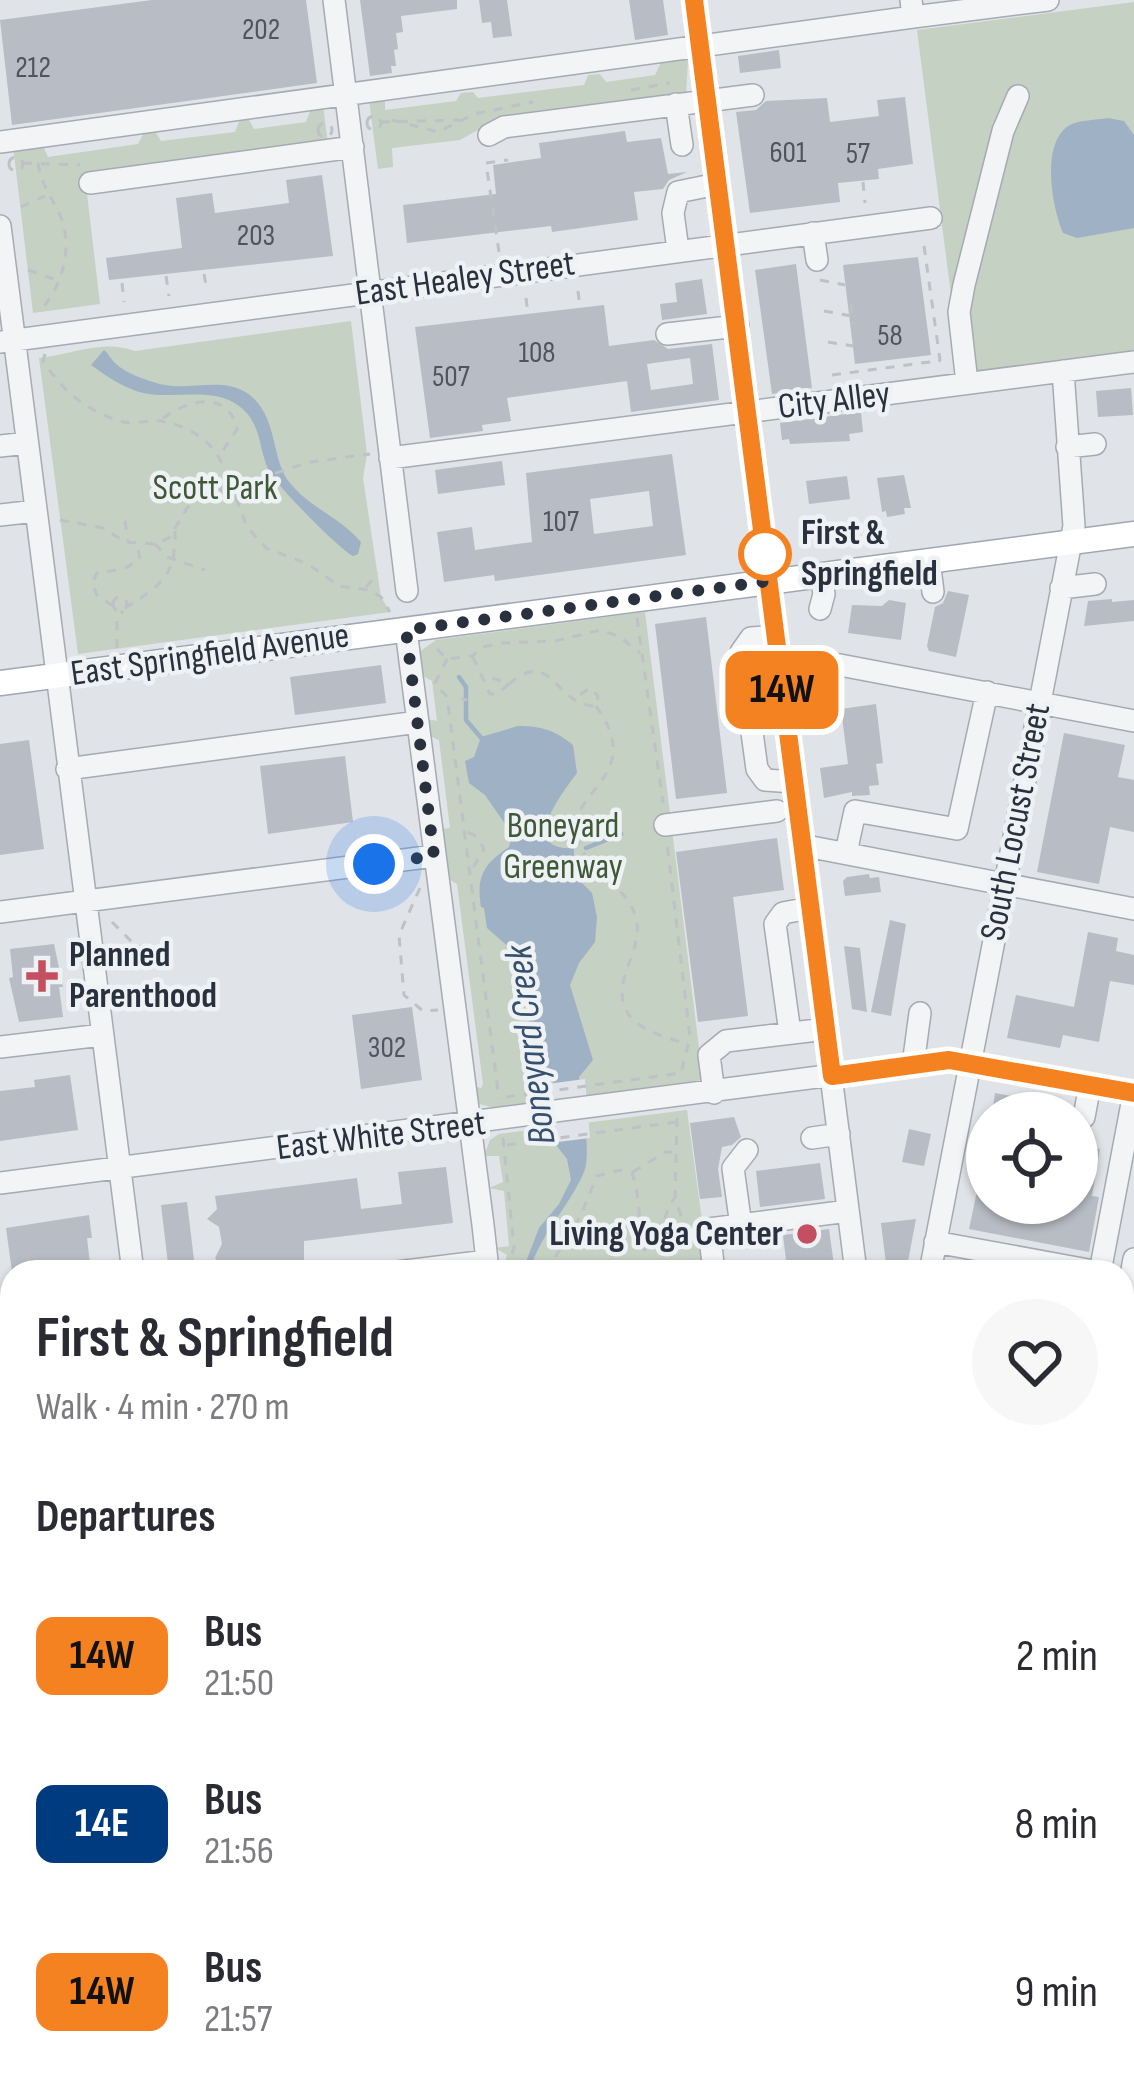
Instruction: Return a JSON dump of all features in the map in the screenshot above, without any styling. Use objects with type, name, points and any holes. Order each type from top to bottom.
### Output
[{"type":"main road","name":"East Springfield Avenue","points":[[0,683],[398,623],[1134,534]]},
{"type":"street","points":[[334,0],[353,148],[368,181],[371,292],[407,591]]},
{"type":"street","points":[[694,0],[854,1260]]},
{"type":"street","points":[[0,142],[699,46],[912,9],[1033,1]]},
{"type":"street","points":[[489,135],[504,128],[675,97],[706,100],[753,95]]},
{"type":"street","points":[[967,383],[959,313],[1003,130],[1018,96]]},
{"type":"street","points":[[675,97],[682,145]]},
{"type":"street","points":[[90,183],[353,148]]},
{"type":"street","points":[[678,250],[673,213],[678,192],[717,184]]},
{"type":"street","name":"East Healey Street","points":[[7,341],[931,218]]},
{"type":"street","points":[[0,226],[7,341],[27,443],[132,1260]]},
{"type":"street","points":[[813,233],[818,270]]},
{"type":"street","points":[[667,334],[738,326]]},
{"type":"street","name":"City Alley","points":[[390,455],[496,434],[747,412],[1134,362]]},
{"type":"street","name":"South Locust Street","points":[[932,1260],[1074,526],[1063,371]]},
{"type":"street","points":[[0,446],[27,443]]},
{"type":"street","points":[[1067,447],[1095,444]]},
{"type":"street","points":[[0,515],[36,511]]},
{"type":"street","points":[[929,560],[933,592]]},
{"type":"street","points":[[820,609],[821,574]]},
{"type":"street","points":[[1061,588],[1095,584]]},
{"type":"street","points":[[398,623],[418,722],[491,1260]]},
{"type":"street","points":[[794,782],[764,780],[757,769],[741,652],[751,638],[777,647],[917,670],[987,692],[1134,721]]},
{"type":"street","points":[[847,854],[855,811],[957,829],[987,692]]},
{"type":"street","points":[[67,769],[376,733],[418,722]]},
{"type":"street","points":[[665,825],[777,811]]},
{"type":"street","points":[[802,845],[1005,882],[1065,905],[1134,909]]},
{"type":"street","points":[[0,912],[434,856]]},
{"type":"street","points":[[790,1033],[775,924],[783,914],[809,908]]},
{"type":"street","points":[[913,1065],[920,1013]]},
{"type":"street","points":[[714,1094],[710,1055],[725,1041],[826,1029]]},
{"type":"street","points":[[0,1047],[102,1035]]},
{"type":"street","name":"East White Street","points":[[0,1183],[471,1125],[521,1106],[635,1103],[913,1065],[969,1062],[1134,1093]]},
{"type":"street","points":[[1089,1092],[1090,1084]]},
{"type":"street","points":[[1101,1260],[1134,1093]]},
{"type":"street","points":[[812,1138],[839,1135]]},
{"type":"street","points":[[741,1226],[733,1168],[747,1150]]},
{"type":"street","points":[[713,1260],[709,1229],[848,1211]]},
{"type":"street","points":[[935,1242],[981,1260]]},
{"type":"path","points":[[675,76],[670,83],[675,97]]},
{"type":"path","points":[[381,122],[392,120],[461,120],[438,132],[392,120]]},
{"type":"path","points":[[499,252],[486,163],[508,160]]},
{"type":"path","points":[[31,311],[38,312],[65,259],[65,234],[46,194],[38,161]]},
{"type":"path","points":[[0,163],[9,165]]},
{"type":"path","points":[[43,180],[55,167]]},
{"type":"path","points":[[863,182],[865,203]]},
{"type":"path","points":[[21,207],[46,194]]},
{"type":"path","points":[[921,389],[940,360],[924,246]]},
{"type":"path","points":[[28,270],[57,281]]},
{"type":"path","points":[[818,270],[845,284]]},
{"type":"path","points":[[204,274],[207,291]]},
{"type":"path","points":[[166,276],[169,296]]},
{"type":"path","points":[[122,283],[124,302]]},
{"type":"path","points":[[578,291],[580,308]]},
{"type":"path","points":[[526,298],[528,314]]},
{"type":"path","points":[[851,304],[853,325]]},
{"type":"path","points":[[824,311],[852,316]]},
{"type":"path","points":[[828,342],[853,346]]},
{"type":"path","points":[[832,375],[940,360]]},
{"type":"path","points":[[40,362],[90,409],[128,423],[159,420],[185,403],[206,400],[224,407],[233,415],[237,429],[221,454]]},
{"type":"path","points":[[159,420],[200,437],[221,454],[228,478],[241,484],[300,464],[390,455]]},
{"type":"path","points":[[223,495],[221,485],[228,478]]},
{"type":"path","points":[[241,484],[236,498],[247,527],[266,548],[308,564],[339,586],[381,597],[398,623]]},
{"type":"path","points":[[60,520],[103,528],[129,542],[155,544],[175,531],[187,508],[200,500],[223,495],[236,498]]},
{"type":"path","points":[[125,521],[129,542]]},
{"type":"path","points":[[117,648],[117,620],[124,609],[162,583],[176,559],[175,531]]},
{"type":"path","points":[[124,609],[117,610],[97,595],[92,584],[97,573],[124,568],[140,559],[137,543]]},
{"type":"path","points":[[155,544],[167,557],[205,570]]},
{"type":"path","points":[[364,589],[379,573]]},
{"type":"path","points":[[113,606],[121,598],[124,609]]},
{"type":"path","points":[[447,659],[472,656],[483,647],[501,643],[542,643],[601,630],[620,637],[641,654]]},
{"type":"path","points":[[434,646],[447,659]]},
{"type":"path","points":[[447,659],[435,683],[447,697],[499,1098],[521,1106],[681,1072],[687,1045],[640,1026],[626,1008],[622,982],[635,946],[635,913],[618,886],[592,868],[579,842],[580,810],[609,774],[607,721],[596,706],[572,700],[556,680],[541,671],[525,672],[497,694],[490,694],[472,656]]},
{"type":"path","points":[[484,675],[509,684]]},
{"type":"path","points":[[572,700],[590,688],[598,696],[596,706]]},
{"type":"path","points":[[466,831],[484,849],[471,871]]},
{"type":"path","points":[[424,880],[399,935],[398,949],[404,995],[429,1012]]},
{"type":"path","points":[[112,922],[150,952]]},
{"type":"path","points":[[676,1111],[675,1199],[696,1249]]},
{"type":"path","points":[[504,1145],[677,1122]]},
{"type":"path","points":[[500,1260],[514,1247],[503,1135]]},
{"type":"path","points":[[553,1260],[581,1215],[597,1176],[621,1170],[632,1173],[665,1152],[676,1152]]},
{"type":"path","points":[[632,1173],[642,1249],[648,1260]]},
{"type":"path","points":[[670,1260],[664,1233],[668,1208],[675,1199]]},
{"type":"green space","points":[[1134,2],[1134,351],[961,373],[917,30]]},
{"type":"green space","points":[[684,56],[688,60],[686,96],[494,121],[460,140],[392,148],[393,167],[378,169],[369,100],[385,98],[385,110],[456,101],[461,93],[473,92],[478,98],[584,85],[588,75],[600,74],[606,82],[655,75],[663,58]]},
{"type":"green space","points":[[323,105],[328,144],[85,177],[100,304],[33,313],[13,146],[41,142],[48,157],[138,144],[144,133],[155,131],[161,141],[235,132],[240,119],[248,118],[254,129],[306,122],[312,106]]},
{"type":"green space","name":"Scott Park","points":[[351,321],[367,454],[363,478],[381,597],[390,612],[78,654],[39,358],[99,347],[135,351]]},
{"type":"green space","name":"Boneyard Greenway","points":[[645,612],[703,1080],[495,1108],[476,1103],[474,1086],[483,1084],[457,884],[448,879],[441,829],[450,828],[439,740],[427,735],[427,719],[437,721],[432,681],[419,674],[419,652],[436,640]]},
{"type":"green space","points":[[687,1110],[703,1228],[698,1244],[704,1260],[506,1260],[507,1255],[495,1248],[509,1246],[504,1191],[489,1188],[503,1182],[499,1156],[484,1156],[490,1140],[499,1134]]},
{"type":"water","points":[[1108,118],[1124,121],[1134,135],[1134,228],[1077,238],[1063,233],[1055,208],[1051,176],[1055,145],[1070,125]]},
{"type":"water","points":[[104,350],[120,367],[152,382],[228,386],[247,393],[264,413],[290,483],[361,542],[358,554],[353,556],[336,542],[274,478],[256,428],[239,406],[216,396],[132,390],[91,365]]},
{"type":"water","points":[[518,726],[534,727],[573,745],[577,773],[548,819],[546,831],[548,840],[557,846],[574,848],[573,874],[592,893],[597,917],[595,942],[570,985],[593,1060],[579,1077],[586,1163],[534,1260],[527,1260],[539,1228],[571,1180],[567,1159],[556,1145],[553,1081],[534,1064],[523,1044],[533,1006],[528,971],[520,957],[487,928],[481,907],[484,872],[509,847],[512,834],[485,795],[469,783],[465,761],[474,757],[481,737]]},
{"type":"pier","points":[[585,1079],[590,1138],[550,1143],[547,1084]]},
{"type":"building","points":[[152,0],[306,0],[317,83],[12,125],[0,20]]},
{"type":"building","points":[[360,0],[457,0],[457,9],[401,16],[396,66],[391,66],[392,73],[370,76]]},
{"type":"building","points":[[479,0],[507,0],[512,36],[493,38],[491,22],[482,23]]},
{"type":"building","points":[[629,0],[663,0],[668,35],[635,40]]},
{"type":"building","points":[[779,50],[781,68],[740,73],[738,56]]},
{"type":"building","points":[[905,97],[913,164],[878,169],[879,179],[838,183],[840,202],[750,213],[736,112],[756,110],[766,101],[827,98],[830,122],[879,116],[877,100]]},
{"type":"building","points":[[625,131],[627,142],[661,138],[668,174],[687,172],[669,180],[663,189],[634,192],[638,220],[407,243],[403,205],[496,194],[493,165],[541,158],[539,143]]},
{"type":"building","points":[[322,175],[333,256],[109,280],[106,258],[182,248],[176,198],[212,193],[215,213],[289,203],[286,180]]},
{"type":"building","points":[[918,257],[931,355],[855,364],[843,265]]},
{"type":"building","points":[[796,264],[812,388],[772,394],[755,270]]},
{"type":"building","points":[[702,279],[707,314],[662,320],[660,304],[677,302],[675,283]]},
{"type":"building","points":[[604,305],[609,346],[654,340],[668,349],[712,344],[719,400],[631,412],[627,381],[507,398],[511,421],[482,425],[483,431],[430,438],[415,327]],"holes":[[[690,358],[693,384],[651,390],[647,364]]]},
{"type":"building","points":[[1131,388],[1133,415],[1098,417],[1096,391]]},
{"type":"building","points":[[861,412],[863,432],[849,434],[850,441],[790,444],[789,439],[782,440],[780,423]]},
{"type":"building","points":[[672,454],[686,555],[495,581],[494,575],[444,582],[437,532],[472,527],[475,550],[532,542],[526,473]],"holes":[[[649,491],[653,526],[594,534],[590,499]]]},
{"type":"building","points":[[502,461],[505,485],[438,494],[435,470]]},
{"type":"building","points":[[904,475],[911,508],[887,517],[882,512],[877,478]]},
{"type":"building","points":[[847,476],[850,499],[809,504],[806,481]]},
{"type":"building","points":[[948,591],[969,595],[956,657],[929,651],[927,646],[935,607],[943,603]]},
{"type":"building","points":[[889,600],[906,603],[901,640],[848,633],[852,605],[882,606]]},
{"type":"building","points":[[1134,600],[1134,621],[1084,626],[1088,601]]},
{"type":"building","points":[[706,617],[727,793],[676,799],[655,624]]},
{"type":"building","points":[[381,665],[386,703],[295,715],[290,677]]},
{"type":"building","points":[[876,704],[883,763],[876,764],[879,785],[869,786],[870,795],[852,796],[852,792],[824,798],[820,768],[848,764],[841,709]]},
{"type":"building","points":[[1064,733],[1125,745],[1118,777],[1134,780],[1134,832],[1110,827],[1099,884],[1037,872]]},
{"type":"building","points":[[29,740],[44,849],[0,855],[0,744]]},
{"type":"building","points":[[345,756],[353,822],[268,834],[260,766]]},
{"type":"building","points":[[777,838],[784,890],[733,897],[748,1016],[698,1022],[676,852]]},
{"type":"building","points":[[847,877],[879,877],[881,892],[845,896]]},
{"type":"building","points":[[890,920],[906,924],[891,1016],[871,1012]]},
{"type":"building","points":[[1088,932],[1118,938],[1116,951],[1134,955],[1134,985],[1110,981],[1099,1042],[1063,1035],[1060,1048],[1007,1038],[1016,995],[1074,1007]]},
{"type":"building","points":[[54,944],[63,987],[59,987],[63,1017],[19,1022],[9,978],[13,977],[10,949]]},
{"type":"building","points":[[844,946],[860,948],[867,1012],[852,1009]]},
{"type":"building","points":[[412,1007],[422,1080],[361,1089],[352,1015]]},
{"type":"building","points":[[70,1075],[78,1130],[0,1141],[0,1091],[35,1087],[34,1080]]},
{"type":"building","points":[[734,1117],[741,1137],[722,1147],[718,1169],[722,1197],[700,1199],[690,1123]]},
{"type":"building","points":[[909,1129],[931,1134],[924,1166],[902,1162]]},
{"type":"building","points":[[820,1163],[825,1199],[760,1207],[756,1171]]},
{"type":"building","points":[[446,1167],[453,1223],[304,1241],[304,1260],[215,1258],[222,1244],[219,1227],[207,1219],[217,1209],[215,1196],[357,1178],[361,1209],[402,1204],[398,1172]]},
{"type":"building","points":[[187,1202],[194,1260],[168,1260],[161,1205]]},
{"type":"building","points":[[89,1215],[90,1260],[10,1260],[6,1228]]},
{"type":"building","points":[[916,1219],[908,1260],[886,1260],[881,1223]]},
{"type":"building","points":[[970,1224],[1094,1224],[1089,1252],[969,1229]]},
{"type":"building","points":[[829,1229],[833,1260],[786,1260],[783,1235]]},
{"type":"waterway","name":"Boneyard Creek","points":[[459,677],[466,687],[466,720],[483,740]]},
{"type":"waterway","points":[[586,848],[621,834]]},
{"type":"bus line","name":"14W","points":[[694,0],[832,1076],[949,1060],[1134,1093]]},
{"type":"place","name":"First & Springfield","points":[[765,554]]},
{"type":"place","name":"Planned Parenthood","points":[[42,976]]},
{"type":"place","name":"Living Yoga Center","points":[[807,1234]]},
{"type":"route","points":[[374,864],[434,856],[406,630],[769,581],[765,554]]}]
